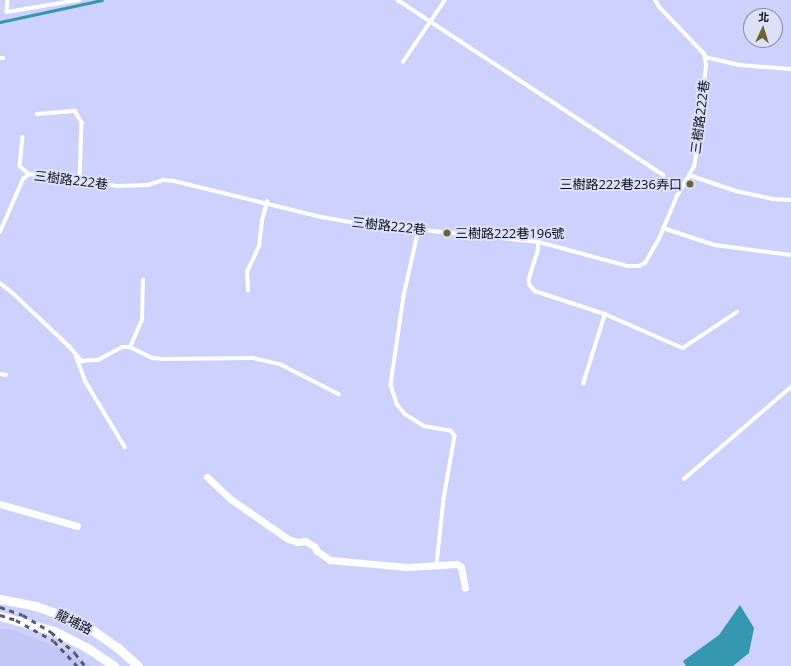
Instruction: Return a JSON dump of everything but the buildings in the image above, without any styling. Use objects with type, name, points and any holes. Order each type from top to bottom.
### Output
[{"type":"street","points":[[206,477],[232,500],[288,539],[297,542],[304,541],[314,546],[317,551],[330,560],[407,567],[456,564],[461,567],[465,588]]},
{"type":"street","points":[[0,504],[77,526]]},
{"type":"street","name":"龍埔路","points":[[0,599],[36,606],[64,616],[88,627],[118,648],[138,666]]},
{"type":"street","name":"龍埔路","points":[[0,616],[54,631],[86,647],[114,666]]},
{"type":"lane","points":[[8,0],[7,12],[79,0]]},
{"type":"lane","points":[[398,0],[663,175]]},
{"type":"lane","points":[[403,62],[445,0]]},
{"type":"lane","points":[[655,0],[706,57],[739,65],[791,68]]},
{"type":"lane","name":"三樹路222巷","points":[[0,232],[23,179],[29,174],[118,186],[148,185],[163,180],[174,181],[267,202],[322,217],[356,223],[539,242],[628,266],[639,266],[645,263],[677,196],[694,167],[699,139],[706,57]]},
{"type":"lane","points":[[37,114],[75,111],[82,122],[80,180]]},
{"type":"lane","points":[[23,137],[20,166],[29,174]]},
{"type":"lane","points":[[689,175],[736,192],[773,199],[791,200]]},
{"type":"lane","points":[[248,291],[247,272],[259,246],[262,220],[267,202]]},
{"type":"lane","points":[[663,228],[714,245],[791,255]]},
{"type":"lane","points":[[419,229],[404,296],[391,385],[397,404],[405,414],[424,426],[451,431],[455,436],[444,499],[437,565]]},
{"type":"lane","points":[[539,242],[538,252],[530,280],[530,285],[535,291],[605,314],[683,348],[737,312]]},
{"type":"lane","points":[[130,346],[142,320],[143,280]]},
{"type":"lane","points":[[0,283],[14,294],[69,346],[76,356],[86,382],[124,447]]},
{"type":"lane","points":[[584,384],[605,314]]},
{"type":"lane","points":[[76,356],[82,361],[98,360],[122,347],[130,346],[154,358],[163,359],[253,358],[280,364],[338,394]]},
{"type":"lane","points":[[0,374],[6,375]]},
{"type":"lane","points":[[684,479],[791,387]]},
{"type":"shaded area","points":[[740,605],[754,628],[749,653],[733,666],[686,666],[683,661],[719,635]]},
{"type":"shaded area","points":[[0,629],[11,629],[67,651],[91,666],[0,666]]},
{"type":"waterway","points":[[0,22],[102,0]]},
{"type":"railway","points":[[0,607],[23,615],[51,632],[75,653],[85,666]]},
{"type":"railway","points":[[0,615],[16,620],[54,641],[77,666]]},
{"type":"place","name":"三樹路222巷236弄口","points":[[690,184]]},
{"type":"place","name":"三樹路222巷196號","points":[[447,233]]}]
